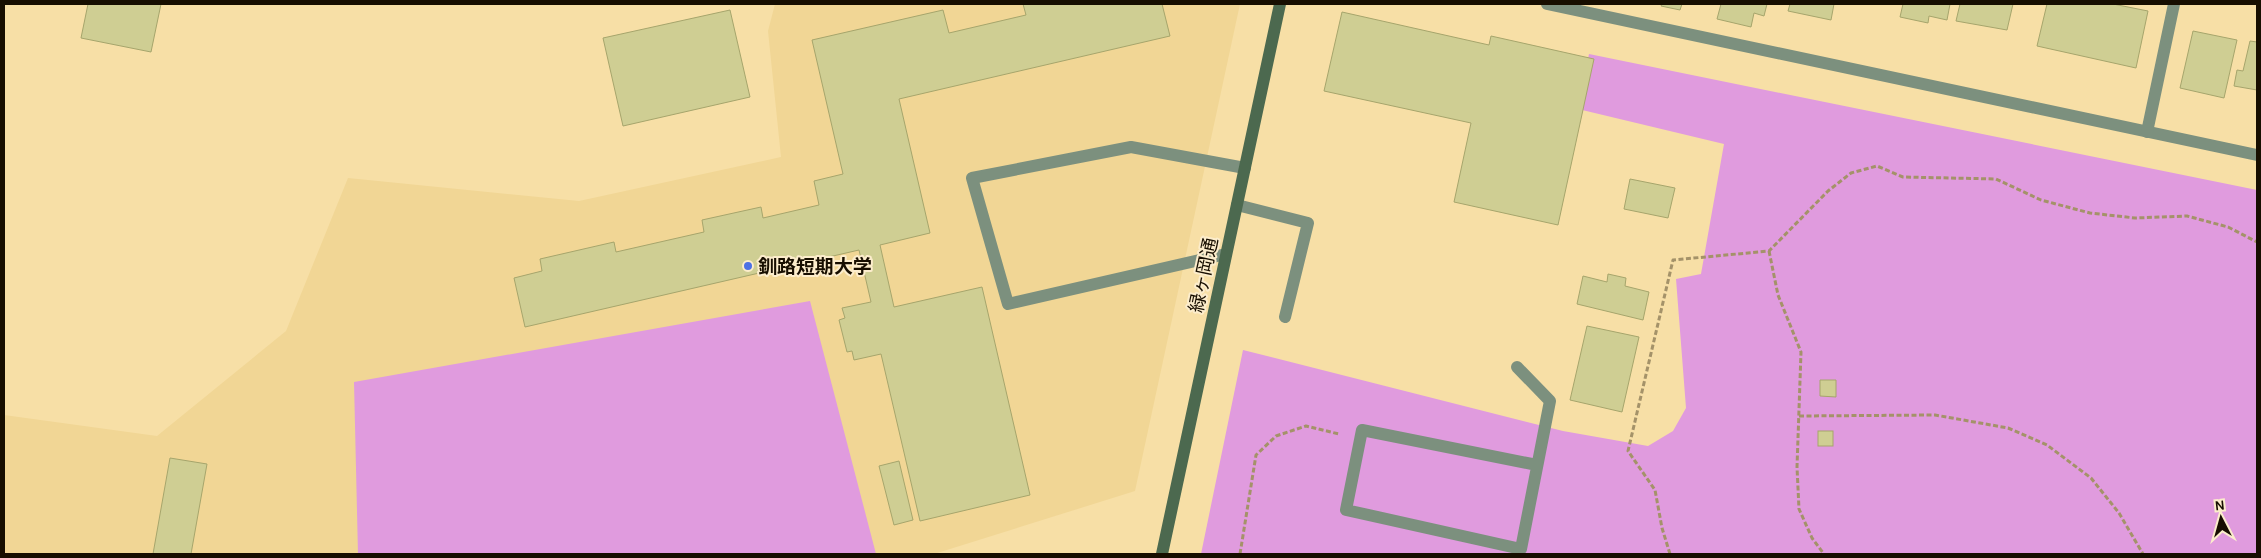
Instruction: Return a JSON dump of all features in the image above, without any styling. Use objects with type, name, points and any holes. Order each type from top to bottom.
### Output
[{"type":"street","name":"緑ヶ岡通","points":[[1162,554],[1280,4]]},
{"type":"street","points":[[1555,4],[2257,155]]},
{"type":"street","points":[[2147,132],[2174,4]]},
{"type":"street","points":[[1226,254],[1008,304],[972,178],[1130,146],[1245,168]]},
{"type":"street","points":[[1237,205],[1308,223],[1285,317]]},
{"type":"street","points":[[1516,367],[1550,401],[1521,549],[1346,510],[1362,430],[1537,465]]},
{"type":"path","points":[[1670,554],[1662,528],[1655,490],[1628,451],[1673,260],[1769,251],[1828,190],[1851,173],[1877,166],[1904,177],[1996,179],[2041,200],[2090,214],[2135,218],[2187,216],[2228,227],[2257,242]]},
{"type":"path","points":[[1769,251],[1778,295],[1801,352],[1797,467],[1799,509],[1812,538],[1824,554]]},
{"type":"path","points":[[1799,416],[1935,415],[2008,428],[2047,445],[2091,478],[2119,513],[2143,554]]},
{"type":"path","points":[[1240,554],[1256,455],[1276,436],[1306,426],[1360,439]]},
{"type":"shaded area","name":"釧路短期大学","points":[[775,4],[1240,4],[1135,491],[934,554],[4,554],[4,415],[157,436],[286,331],[348,178],[579,201],[781,157],[768,31]]},
{"type":"shaded area","points":[[1589,54],[2257,190],[2257,554],[1201,554],[1243,350],[1563,431],[1648,446],[1673,431],[1686,408],[1676,279],[1701,274],[1724,144],[1578,109]]},
{"type":"shaded area","points":[[810,301],[876,554],[358,554],[354,382]]},
{"type":"building","points":[[88,4],[161,4],[151,52],[81,38]]},
{"type":"building","points":[[1023,4],[1162,4],[1170,36],[899,99],[930,233],[880,245],[894,307],[982,287],[1030,495],[920,521],[881,354],[854,360],[852,351],[847,352],[839,320],[845,318],[842,308],[871,302],[859,250],[525,327],[514,278],[542,271],[540,259],[614,242],[616,252],[704,232],[702,220],[761,207],[763,218],[819,205],[814,181],[843,174],[812,40],[943,10],[949,33],[1026,15]]},
{"type":"building","points":[[1662,4],[1682,4],[1680,10],[1661,6]]},
{"type":"building","points":[[1721,4],[1767,4],[1764,16],[1754,13],[1751,27],[1717,19]]},
{"type":"building","points":[[1790,4],[1834,4],[1831,20],[1788,11]]},
{"type":"building","points":[[1903,4],[1950,4],[1947,20],[1929,16],[1928,23],[1900,17]]},
{"type":"building","points":[[1960,4],[2013,4],[2007,30],[1956,21]]},
{"type":"building","points":[[2047,4],[2113,4],[2148,11],[2136,68],[2037,46]]},
{"type":"building","points":[[730,10],[750,97],[623,126],[603,38]]},
{"type":"building","points":[[1342,12],[1489,45],[1491,36],[1594,59],[1558,225],[1454,202],[1471,123],[1324,91]]},
{"type":"building","points":[[2193,31],[2237,40],[2224,98],[2180,88]]},
{"type":"building","points":[[2250,41],[2257,42],[2257,90],[2234,86],[2237,70],[2243,71]]},
{"type":"building","points":[[1630,179],[1675,188],[1668,218],[1624,209]]},
{"type":"building","points":[[1608,274],[1626,278],[1625,286],[1649,292],[1643,320],[1577,304],[1583,276],[1607,282]]},
{"type":"building","points":[[1587,326],[1639,337],[1622,412],[1570,400]]},
{"type":"building","points":[[1820,380],[1836,380],[1836,397],[1820,396]]},
{"type":"building","points":[[1818,431],[1833,431],[1833,446],[1818,446]]},
{"type":"building","points":[[170,458],[207,464],[191,554],[153,554]]},
{"type":"building","points":[[899,461],[913,520],[894,525],[879,466]]},
{"type":"place","name":"釧路短期大学","points":[[748,266]]}]
